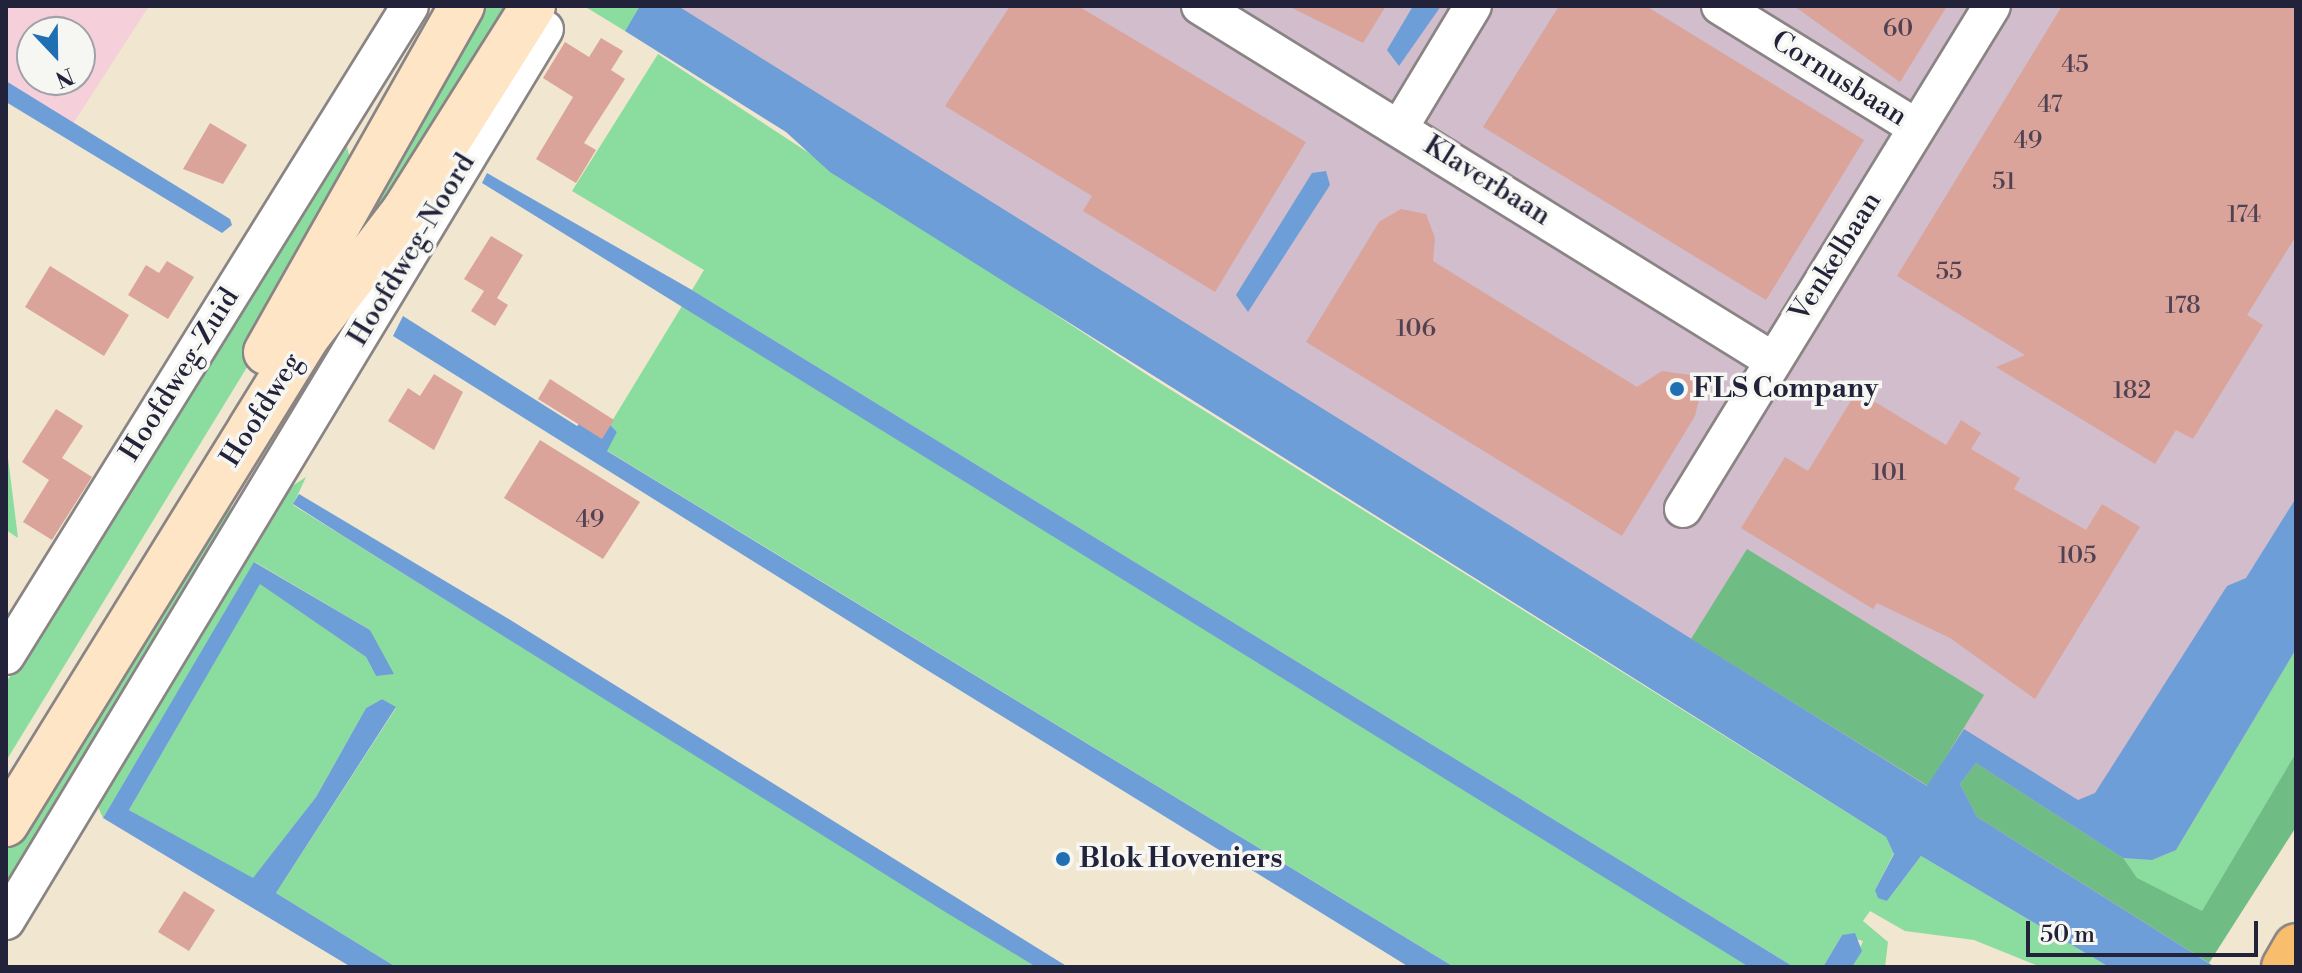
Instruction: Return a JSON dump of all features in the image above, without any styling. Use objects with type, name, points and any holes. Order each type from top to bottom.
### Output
[{"type":"main road","name":"Hoofdweg","points":[[6,778],[376,159],[462,6]]},
{"type":"main road","name":"Hoofdweg","points":[[6,824],[307,337],[404,211],[527,18]]},
{"type":"street","name":"Hoofdweg-Zuid","points":[[6,656],[410,6]]},
{"type":"street","name":"Klaverbaan","points":[[1200,6],[1772,360]]},
{"type":"street","points":[[1400,127],[1473,6]]},
{"type":"street","name":"Cornusbaan","points":[[1720,6],[1916,127]]},
{"type":"street","name":"Venkelbaan","points":[[1683,509],[1992,6]]},
{"type":"street","name":"Hoofdweg-Noord","points":[[6,921],[273,480],[527,18]]},
{"type":"street","points":[[376,159],[355,94],[416,85]]},
{"type":"street","points":[[209,495],[273,480],[254,424]]},
{"type":"shaded area","points":[[6,6],[149,6],[96,88],[96,16],[16,16],[16,96],[91,96],[69,130],[6,92]]},
{"type":"shaded area","points":[[601,6],[2296,6],[2296,795],[2184,967]]},
{"type":"green space","points":[[471,6],[505,6],[401,177],[293,326]]},
{"type":"green space","points":[[584,6],[640,6],[625,31]]},
{"type":"green space","points":[[658,54],[1152,378],[1886,837],[1894,853],[1875,890],[1887,901],[1921,856],[2109,967],[2041,967],[1974,940],[1905,931],[1870,911],[1863,921],[1888,942],[1885,967],[1852,967],[1863,941],[1842,935],[1823,967],[1794,967],[692,290],[704,270],[572,191]]},
{"type":"green space","points":[[346,143],[351,162],[263,341],[6,761],[6,683],[335,147]]},
{"type":"green space","points":[[682,306],[1750,967],[1454,967],[606,450],[617,432],[609,426]]},
{"type":"green space","points":[[6,442],[18,538],[6,530]]},
{"type":"green space","points":[[306,477],[293,505],[1036,967],[396,967],[276,893],[396,708],[382,699],[366,708],[316,797],[253,879],[129,810],[260,583],[366,657],[376,676],[370,630],[255,562],[103,818],[94,798],[277,496]]},
{"type":"green space","points":[[233,507],[239,512],[6,901],[6,843],[206,523]]},
{"type":"green space","points":[[1747,549],[1984,695],[1928,786],[1691,639]]},
{"type":"green space","points":[[2296,649],[2296,753],[2202,911],[2136,878],[2123,858],[2152,860],[2176,850]]},
{"type":"green space","points":[[2296,753],[2296,827],[2209,963],[1977,817],[1960,784],[1976,763],[2123,858],[2137,878],[2202,911]]},
{"type":"water","points":[[640,6],[678,6],[1927,786],[1964,729],[2078,800],[2095,793],[2227,586],[2246,578],[2296,498],[2296,649],[2176,850],[2152,860],[2123,858],[1976,763],[1960,784],[1977,817],[2215,967],[2109,967],[1921,856],[1887,901],[1878,898],[1875,890],[1894,854],[1886,837],[830,172],[786,132],[625,31]]},
{"type":"water","points":[[1413,6],[1441,6],[1399,66],[1387,50]]},
{"type":"water","points":[[6,81],[16,87],[16,96],[30,96],[230,219],[232,225],[222,233],[6,102]]},
{"type":"water","points":[[1326,171],[1330,185],[1248,312],[1236,295],[1312,173]]},
{"type":"water","points":[[487,173],[692,290],[1794,967],[1749,967],[482,183]]},
{"type":"water","points":[[403,316],[577,426],[593,408],[617,432],[607,451],[1454,967],[1409,967],[927,670],[393,336]]},
{"type":"water","points":[[299,494],[512,621],[1068,967],[1036,967],[947,913],[293,504]]},
{"type":"water","points":[[254,562],[370,630],[394,674],[376,676],[366,657],[260,584],[129,810],[253,878],[316,797],[366,708],[382,699],[396,707],[276,893],[396,967],[351,967],[103,818]]},
{"type":"water","points":[[1855,933],[1862,951],[1852,967],[1823,967],[1842,935]]},
{"type":"building","points":[[1010,6],[1078,6],[1306,142],[1215,292],[1083,211],[1092,196],[945,106]]},
{"type":"building","points":[[1288,6],[1386,6],[1363,43]]},
{"type":"building","points":[[1559,6],[1646,6],[1864,140],[1766,300],[1483,127]]},
{"type":"building","points":[[1794,6],[1947,6],[1900,82]]},
{"type":"building","points":[[2062,6],[2296,6],[2296,236],[2247,315],[2263,325],[2193,439],[2176,430],[2155,464],[1996,367],[2025,355],[1897,276]]},
{"type":"building","points":[[601,38],[623,51],[611,70],[625,79],[584,143],[596,150],[576,183],[536,159],[573,97],[543,78],[565,42],[589,57]]},
{"type":"building","points":[[210,123],[247,145],[223,184],[183,169]]},
{"type":"building","points":[[1401,209],[1426,214],[1435,238],[1433,261],[1637,387],[1662,371],[1690,375],[1699,399],[1695,416],[1622,536],[1306,342],[1379,222]]},
{"type":"building","points":[[491,236],[523,255],[497,298],[508,305],[495,326],[471,311],[484,291],[464,279]]},
{"type":"building","points":[[167,261],[194,277],[168,319],[128,295],[146,265],[159,273]]},
{"type":"building","points":[[50,266],[129,315],[104,356],[25,307]]},
{"type":"building","points":[[434,374],[463,392],[434,450],[388,421],[408,388],[420,396]]},
{"type":"building","points":[[550,379],[614,420],[602,439],[538,399]]},
{"type":"building","points":[[1857,391],[1946,445],[1961,420],[1981,433],[1971,449],[2020,478],[2014,489],[2086,530],[2102,504],[2140,527],[2035,699],[1950,638],[1877,603],[1873,609],[1741,528],[1785,457],[1808,471]]},
{"type":"building","points":[[56,409],[83,426],[62,458],[92,477],[52,540],[23,522],[49,480],[22,462]]},
{"type":"building","points":[[540,440],[640,502],[603,559],[504,498]]},
{"type":"building","points":[[184,891],[215,910],[189,951],[158,932]]},
{"type":"place","name":"FLS Company","points":[[1677,389]]},
{"type":"place","name":"Blok Hoveniers","points":[[1063,859]]}]
